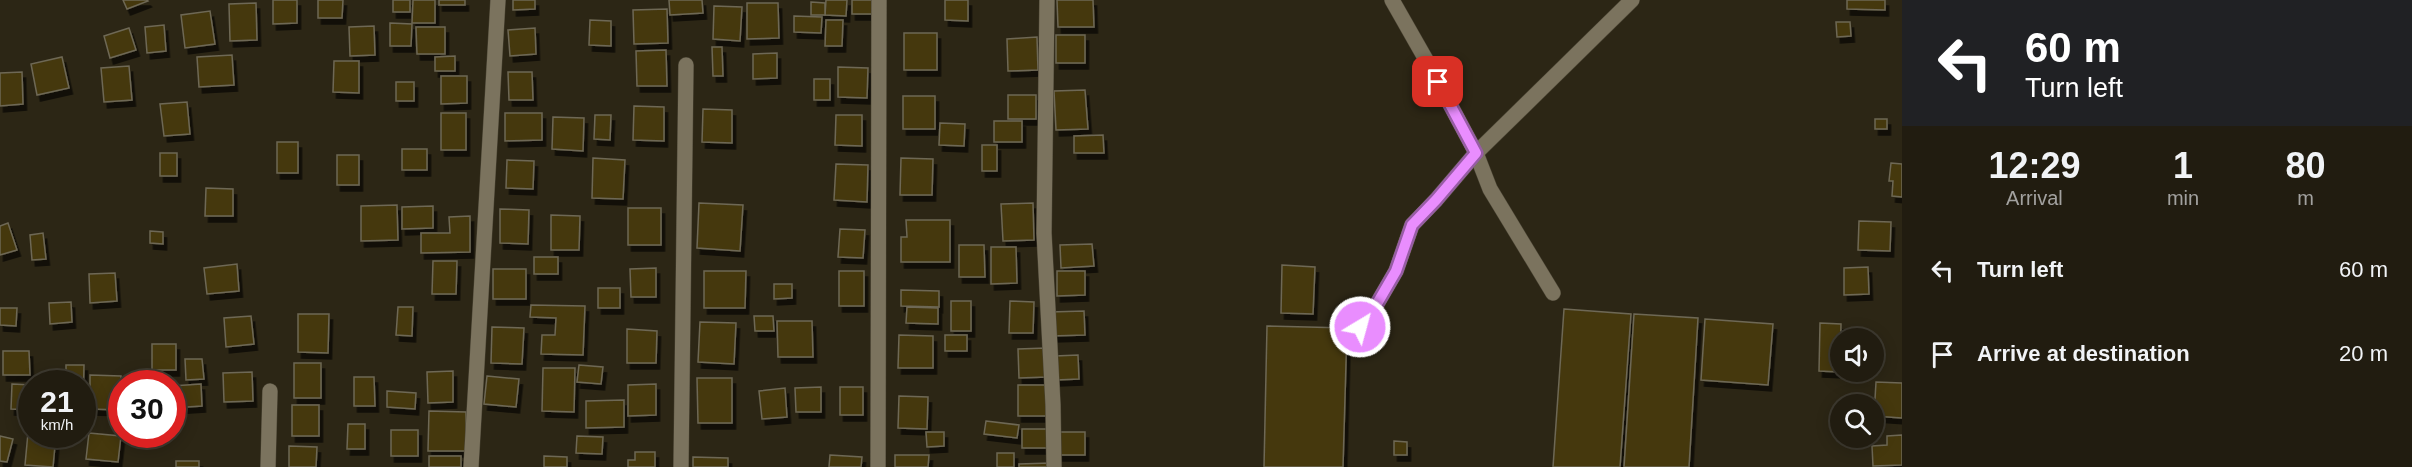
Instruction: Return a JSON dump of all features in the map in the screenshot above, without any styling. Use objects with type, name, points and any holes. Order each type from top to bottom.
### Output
[{"type":"street","points":[[471,467],[498,0]]},
{"type":"street","points":[[878,467],[879,0]]},
{"type":"street","points":[[1047,0],[1044,234],[1054,467]]},
{"type":"street","points":[[1392,0],[1476,153],[1490,189],[1553,293]]},
{"type":"street","points":[[1360,327],[1367,321],[1396,271],[1412,225],[1476,153],[1632,0]]},
{"type":"street","points":[[681,467],[686,65]]},
{"type":"street","points":[[268,467],[270,391]]},
{"type":"building","points":[[123,0],[147,0],[148,1],[127,9]]},
{"type":"building","points":[[273,0],[297,0],[297,23],[273,24]]},
{"type":"building","points":[[318,0],[343,0],[342,18],[318,18]]},
{"type":"building","points":[[393,0],[410,0],[410,12],[393,12]]},
{"type":"building","points":[[413,0],[435,0],[435,23],[412,23]]},
{"type":"building","points":[[439,0],[465,0],[465,5],[439,5]]},
{"type":"building","points":[[513,0],[535,0],[535,9],[513,10]]},
{"type":"building","points":[[669,0],[702,0],[703,13],[670,15]]},
{"type":"building","points":[[826,0],[847,0],[846,16],[825,15]]},
{"type":"building","points":[[852,0],[873,0],[873,14],[852,14]]},
{"type":"building","points":[[945,0],[968,0],[968,21],[945,20]]},
{"type":"building","points":[[1057,0],[1093,0],[1094,27],[1058,27]]},
{"type":"building","points":[[1847,0],[1885,0],[1885,10],[1847,9]]},
{"type":"building","points":[[811,2],[825,3],[825,15],[811,15]]},
{"type":"building","points":[[256,3],[257,40],[230,41],[229,4]]},
{"type":"building","points":[[747,3],[778,3],[779,38],[747,39]]},
{"type":"building","points":[[714,6],[742,7],[740,41],[713,39]]},
{"type":"building","points":[[667,9],[668,43],[634,44],[633,10]]},
{"type":"building","points":[[210,11],[215,44],[185,48],[181,15]]},
{"type":"building","points":[[794,16],[822,17],[821,33],[794,32]]},
{"type":"building","points":[[590,20],[611,21],[611,46],[589,45]]},
{"type":"building","points":[[826,20],[843,20],[842,46],[825,46]]},
{"type":"building","points":[[1836,22],[1850,22],[1851,36],[1837,37]]},
{"type":"building","points":[[390,23],[412,24],[411,46],[390,46]]},
{"type":"building","points":[[164,25],[166,51],[147,53],[145,27]]},
{"type":"building","points":[[374,26],[375,55],[350,56],[349,27]]},
{"type":"building","points":[[416,27],[445,27],[445,54],[417,54]]},
{"type":"building","points":[[129,28],[136,50],[110,58],[104,36]]},
{"type":"building","points":[[535,28],[536,54],[510,56],[508,30]]},
{"type":"building","points":[[904,33],[937,33],[937,70],[904,70]]},
{"type":"building","points":[[1056,35],[1085,35],[1085,63],[1056,63]]},
{"type":"building","points":[[1037,37],[1038,70],[1008,71],[1007,39]]},
{"type":"building","points":[[712,47],[722,47],[723,76],[713,76]]},
{"type":"building","points":[[666,50],[667,86],[637,86],[636,51]]},
{"type":"building","points":[[777,53],[777,78],[753,79],[753,54]]},
{"type":"building","points":[[232,55],[234,85],[199,87],[197,57]]},
{"type":"building","points":[[455,56],[455,71],[435,71],[435,57]]},
{"type":"building","points":[[62,57],[69,88],[37,95],[31,64]]},
{"type":"building","points":[[334,61],[359,61],[359,93],[333,92]]},
{"type":"building","points":[[129,66],[132,100],[104,102],[101,68]]},
{"type":"building","points":[[838,67],[868,68],[867,98],[838,97]]},
{"type":"building","points":[[22,72],[23,104],[0,106],[0,73]]},
{"type":"building","points":[[508,72],[532,72],[533,100],[509,100]]},
{"type":"building","points":[[441,76],[467,76],[467,103],[441,104]]},
{"type":"building","points":[[814,79],[830,79],[830,100],[814,100]]},
{"type":"building","points":[[396,82],[414,82],[414,101],[396,101]]},
{"type":"building","points":[[1085,90],[1088,129],[1056,130],[1054,91]]},
{"type":"building","points":[[1008,95],[1036,95],[1036,119],[1008,119]]},
{"type":"building","points":[[903,96],[935,96],[935,129],[903,129]]},
{"type":"building","points":[[187,102],[190,134],[164,136],[160,104]]},
{"type":"building","points":[[634,106],[664,107],[664,141],[633,140]]},
{"type":"building","points":[[703,109],[732,110],[732,143],[702,142]]},
{"type":"building","points":[[441,113],[466,113],[466,150],[441,150]]},
{"type":"building","points":[[505,113],[542,113],[542,140],[505,141]]},
{"type":"building","points":[[595,115],[611,115],[610,140],[594,139]]},
{"type":"building","points":[[836,115],[862,115],[862,146],[835,145]]},
{"type":"building","points":[[553,117],[584,118],[583,151],[552,149]]},
{"type":"building","points":[[1875,119],[1887,119],[1887,129],[1875,129]]},
{"type":"building","points":[[994,121],[1022,121],[1022,142],[994,142]]},
{"type":"building","points":[[940,123],[965,124],[964,146],[939,145]]},
{"type":"building","points":[[1103,135],[1104,153],[1074,153],[1074,136]]},
{"type":"building","points":[[277,142],[298,142],[298,173],[277,173]]},
{"type":"building","points":[[982,145],[997,145],[997,171],[982,171]]},
{"type":"building","points":[[402,149],[427,149],[427,170],[402,170]]},
{"type":"building","points":[[160,153],[177,153],[177,176],[160,176]]},
{"type":"building","points":[[337,155],[359,155],[359,185],[337,185]]},
{"type":"building","points":[[593,158],[625,160],[623,199],[592,198]]},
{"type":"building","points":[[901,158],[933,159],[932,195],[900,195]]},
{"type":"building","points":[[507,160],[534,161],[533,189],[506,188]]},
{"type":"building","points":[[1891,163],[1902,164],[1902,197],[1892,196],[1893,181],[1889,181]]},
{"type":"building","points":[[836,164],[868,165],[867,202],[834,200]]},
{"type":"building","points":[[206,188],[233,189],[233,216],[205,216]]},
{"type":"building","points":[[699,203],[743,205],[740,251],[697,248]]},
{"type":"building","points":[[1033,203],[1034,240],[1003,241],[1001,204]]},
{"type":"building","points":[[397,205],[398,240],[361,241],[361,206]]},
{"type":"building","points":[[433,206],[433,228],[402,229],[402,207]]},
{"type":"building","points":[[628,208],[661,208],[661,245],[628,245]]},
{"type":"building","points":[[500,209],[529,210],[528,244],[500,243]]},
{"type":"building","points":[[551,215],[580,216],[579,250],[551,250]]},
{"type":"building","points":[[470,216],[470,252],[421,253],[421,233],[450,233],[449,217]]},
{"type":"building","points":[[906,220],[950,220],[950,262],[901,262],[901,237],[907,237]]},
{"type":"building","points":[[1859,221],[1891,222],[1890,251],[1858,250]]},
{"type":"building","points":[[8,223],[17,250],[0,255],[0,226]]},
{"type":"building","points":[[840,229],[865,230],[863,258],[838,257]]},
{"type":"building","points":[[150,231],[163,232],[163,244],[150,243]]},
{"type":"building","points":[[43,233],[46,259],[32,260],[30,235]]},
{"type":"building","points":[[1092,244],[1094,266],[1061,268],[1060,245]]},
{"type":"building","points":[[959,245],[984,245],[985,277],[959,277]]},
{"type":"building","points":[[991,247],[1016,247],[1017,283],[991,284]]},
{"type":"building","points":[[534,257],[558,257],[558,274],[534,274]]},
{"type":"building","points":[[433,261],[457,261],[456,294],[432,294]]},
{"type":"building","points":[[237,264],[239,291],[207,294],[204,268]]},
{"type":"building","points":[[1282,265],[1315,267],[1313,314],[1281,313]]},
{"type":"building","points":[[1868,267],[1869,294],[1844,295],[1844,268]]},
{"type":"building","points":[[656,268],[656,297],[631,297],[630,269]]},
{"type":"building","points":[[493,269],[526,269],[526,299],[493,299]]},
{"type":"building","points":[[704,271],[746,271],[745,308],[704,308]]},
{"type":"building","points":[[839,271],[864,271],[864,306],[839,306]]},
{"type":"building","points":[[1057,271],[1085,271],[1085,295],[1057,296]]},
{"type":"building","points":[[115,273],[117,301],[90,303],[89,274]]},
{"type":"building","points":[[774,284],[792,284],[792,298],[774,299]]},
{"type":"building","points":[[598,288],[620,288],[620,308],[598,308]]},
{"type":"building","points":[[901,290],[939,291],[939,307],[901,306]]},
{"type":"building","points":[[951,301],[971,301],[971,331],[951,331]]},
{"type":"building","points":[[1010,301],[1034,302],[1033,333],[1009,333]]},
{"type":"building","points":[[71,302],[72,322],[50,324],[49,303]]},
{"type":"building","points":[[531,305],[585,306],[583,355],[541,354],[542,335],[555,335],[556,318],[530,317]]},
{"type":"building","points":[[398,307],[413,307],[412,336],[396,335]]},
{"type":"building","points":[[907,307],[938,308],[938,324],[906,323]]},
{"type":"building","points":[[0,308],[17,308],[16,326],[0,325]]},
{"type":"building","points":[[1564,309],[1631,314],[1620,467],[1553,467]]},
{"type":"building","points":[[1084,311],[1085,335],[1051,336],[1050,312]]},
{"type":"building","points":[[298,314],[329,314],[328,353],[298,352]]},
{"type":"building","points":[[1634,314],[1698,318],[1689,467],[1624,467]]},
{"type":"building","points":[[251,316],[254,344],[226,347],[224,318]]},
{"type":"building","points":[[754,316],[773,316],[774,331],[755,331]]},
{"type":"building","points":[[1705,319],[1773,324],[1768,385],[1701,380]]},
{"type":"building","points":[[777,321],[812,321],[813,357],[778,357]]},
{"type":"building","points":[[700,322],[736,323],[734,364],[698,362]]},
{"type":"building","points":[[1820,323],[1841,324],[1841,328],[1830,328],[1830,372],[1819,371]]},
{"type":"building","points":[[1267,326],[1347,328],[1343,467],[1264,467]]},
{"type":"building","points":[[492,327],[524,328],[522,364],[491,363]]},
{"type":"building","points":[[627,329],[657,331],[656,363],[627,363]]},
{"type":"building","points":[[899,335],[933,336],[933,368],[898,368]]},
{"type":"building","points":[[945,335],[967,335],[967,351],[945,351]]},
{"type":"building","points":[[152,344],[176,344],[176,370],[152,370]]},
{"type":"building","points":[[1046,348],[1047,377],[1019,378],[1018,349]]},
{"type":"building","points":[[3,351],[29,351],[30,370],[18,370],[18,375],[3,375]]},
{"type":"building","points":[[1078,355],[1079,379],[1056,380],[1055,356]]},
{"type":"building","points":[[185,359],[202,359],[204,379],[186,380]]},
{"type":"building","points":[[294,363],[321,363],[321,398],[294,398]]},
{"type":"building","points":[[66,365],[84,365],[84,370],[66,370]]},
{"type":"building","points":[[579,365],[603,367],[601,384],[577,382]]},
{"type":"building","points":[[543,368],[575,368],[574,412],[542,411]]},
{"type":"building","points":[[453,371],[453,402],[428,403],[427,372]]},
{"type":"building","points":[[252,372],[253,401],[224,402],[223,373]]},
{"type":"building","points":[[96,375],[108,376],[108,410],[96,409]]},
{"type":"building","points":[[487,376],[519,379],[516,407],[484,404]]},
{"type":"building","points":[[354,377],[374,377],[375,406],[354,406]]},
{"type":"building","points":[[697,378],[732,378],[732,423],[698,423]]},
{"type":"building","points":[[1876,382],[1902,383],[1902,418],[1884,417],[1884,394],[1875,394]]},
{"type":"building","points":[[12,384],[18,384],[18,409],[11,409]]},
{"type":"building","points":[[201,384],[202,406],[186,407],[186,385]]},
{"type":"building","points":[[656,384],[656,415],[628,416],[628,385]]},
{"type":"building","points":[[1018,385],[1049,385],[1049,416],[1018,416]]},
{"type":"building","points":[[821,387],[821,412],[796,412],[795,388]]},
{"type":"building","points":[[840,387],[863,387],[863,415],[840,415]]},
{"type":"building","points":[[785,388],[787,417],[762,419],[759,391]]},
{"type":"building","points":[[387,391],[416,393],[415,409],[387,407]]},
{"type":"building","points":[[899,396],[928,397],[927,429],[898,428]]},
{"type":"building","points":[[624,400],[624,427],[586,428],[586,401]]},
{"type":"building","points":[[292,405],[319,405],[319,436],[292,436]]},
{"type":"building","points":[[429,411],[466,412],[466,451],[428,451]]},
{"type":"building","points":[[986,421],[1019,425],[1017,438],[984,434]]},
{"type":"building","points":[[348,424],[365,424],[365,449],[347,449]]},
{"type":"building","points":[[1022,429],[1053,429],[1053,448],[1022,448]]},
{"type":"building","points":[[391,430],[418,430],[418,456],[391,456]]},
{"type":"building","points":[[926,432],[944,432],[944,446],[927,447]]},
{"type":"building","points":[[1059,432],[1085,432],[1085,455],[1059,455]]},
{"type":"building","points":[[96,434],[108,435],[108,448],[120,448],[118,462],[86,459],[87,448],[96,448]]},
{"type":"building","points":[[1902,435],[1902,465],[1873,466],[1872,448],[1884,448],[1884,445],[1887,445],[1887,436]]},
{"type":"building","points":[[0,436],[13,439],[7,462],[0,461]]},
{"type":"building","points":[[577,436],[603,437],[602,454],[576,453]]},
{"type":"building","points":[[1394,441],[1407,442],[1407,455],[1394,455]]},
{"type":"building","points":[[289,446],[317,447],[316,467],[289,467]]},
{"type":"building","points":[[27,448],[55,448],[53,467],[25,465]]},
{"type":"building","points":[[635,452],[655,452],[655,467],[628,467],[628,460],[635,460]]},
{"type":"building","points":[[997,453],[1014,453],[1014,467],[997,467]]},
{"type":"building","points":[[830,455],[862,457],[861,467],[829,467]]},
{"type":"building","points":[[895,455],[929,455],[928,467],[895,467]]},
{"type":"building","points":[[429,456],[461,456],[461,467],[429,467]]},
{"type":"building","points":[[544,456],[567,457],[567,467],[544,467]]},
{"type":"building","points":[[693,457],[728,458],[728,467],[693,467]]},
{"type":"building","points":[[176,461],[199,461],[199,467],[176,467]]},
{"type":"building","points":[[1050,463],[1050,467],[1019,467],[1019,464]]},
{"type":"route","points":[[1360,327],[1367,321],[1396,271],[1412,225],[1476,153],[1438,82]]}]
